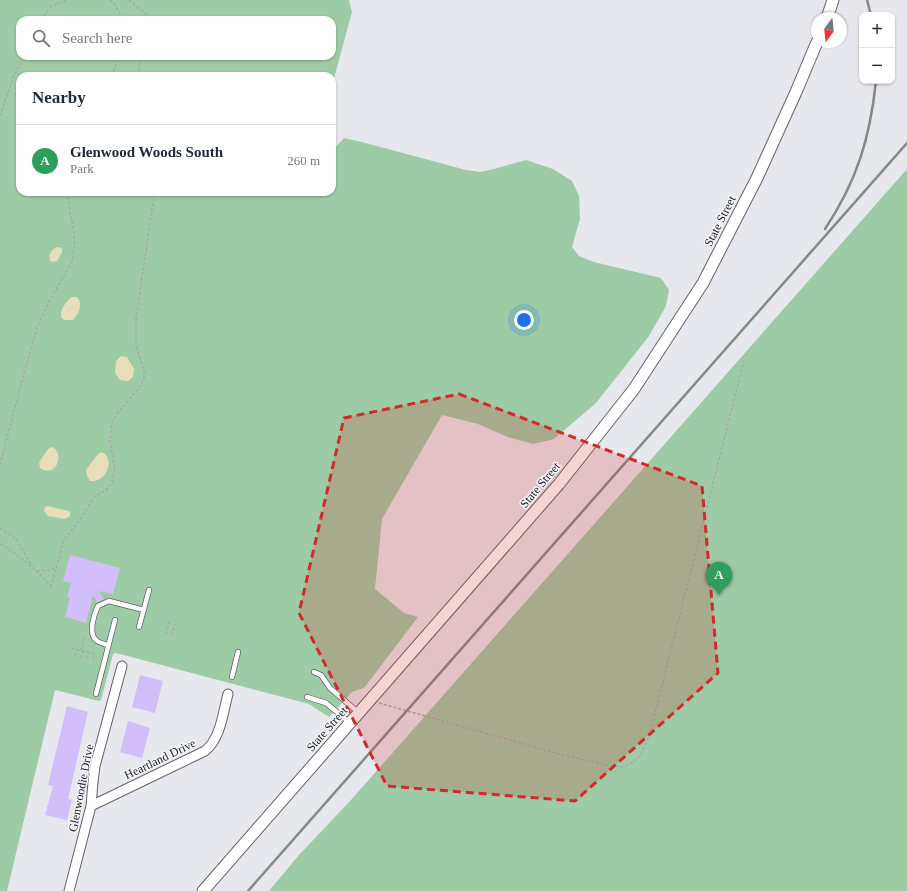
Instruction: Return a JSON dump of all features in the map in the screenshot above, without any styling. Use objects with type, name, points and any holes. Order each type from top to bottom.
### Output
[{"type":"street","points":[[829,12],[833,0]]},
{"type":"street","name":"State Street","points":[[203,891],[559,484],[634,389],[703,283],[757,178],[814,48]]},
{"type":"street","name":"Glenwoodie Drive","points":[[69,891],[92,806],[94,770],[122,666]]},
{"type":"street","name":"Heartland Drive","points":[[92,806],[201,753],[210,747],[217,734],[228,694]]},
{"type":"lane","points":[[140,627],[149,590]]},
{"type":"lane","points":[[108,645],[96,640],[92,634],[92,627],[98,606],[109,601],[144,610]]},
{"type":"lane","points":[[96,694],[115,620]]},
{"type":"lane","points":[[232,677],[238,652]]},
{"type":"lane","points":[[314,672],[321,675],[330,688],[359,713]]},
{"type":"lane","points":[[307,696],[326,703],[350,723]]},
{"type":"path","points":[[45,16],[51,6],[68,0]]},
{"type":"path","points":[[110,0],[122,16]]},
{"type":"path","points":[[129,0],[146,12],[148,16]]},
{"type":"path","points":[[17,72],[22,60]]},
{"type":"path","points":[[113,72],[118,60]]},
{"type":"path","points":[[139,72],[140,60]]},
{"type":"path","points":[[0,116],[16,74]]},
{"type":"path","points":[[0,465],[38,325],[49,302],[72,262],[75,240],[68,196]]},
{"type":"path","points":[[0,544],[33,567],[51,587],[62,545],[67,535],[78,523],[93,498],[107,488],[112,482],[115,468],[110,442],[112,423],[117,414],[140,387],[144,378],[144,371],[136,345],[136,318],[155,196]]},
{"type":"path","points":[[369,700],[411,713],[611,766],[623,767],[632,763],[640,756],[649,738],[744,360]]},
{"type":"path","points":[[0,528],[16,539],[33,567]]},
{"type":"path","points":[[37,571],[56,569]]},
{"type":"path","points":[[166,634],[169,622]]},
{"type":"path","points":[[172,635],[175,624]]},
{"type":"path","points":[[72,648],[95,654],[93,661]]},
{"type":"path","points":[[75,656],[77,649]]},
{"type":"path","points":[[81,658],[83,651]]},
{"type":"path","points":[[87,660],[89,652]]},
{"type":"highlighted area","points":[[459,394],[702,486],[718,673],[575,801],[387,786],[299,613],[344,418]]},
{"type":"green space","points":[[0,0],[349,0],[352,12],[336,72],[16,72],[16,196],[336,196],[336,147],[344,138],[466,170],[480,172],[526,160],[553,169],[572,181],[579,196],[580,219],[572,247],[579,256],[594,262],[661,278],[669,290],[666,306],[649,336],[596,403],[554,439],[533,444],[508,437],[478,424],[442,415],[382,519],[375,589],[404,613],[418,617],[364,688],[352,692],[329,717],[309,704],[116,653],[113,654],[101,700],[99,701],[55,690],[7,891],[0,891]]},
{"type":"green space","points":[[907,169],[907,891],[269,891],[299,855],[351,800]]},
{"type":"sand","points":[[57,247],[62,248],[62,252],[57,261],[52,262],[50,260],[50,254]]},
{"type":"sand","points":[[72,297],[77,297],[80,303],[77,315],[73,320],[64,320],[61,317],[61,311]]},
{"type":"sand","points":[[121,356],[127,357],[134,369],[133,377],[128,381],[120,380],[115,373],[116,361]]},
{"type":"sand","points":[[52,447],[58,454],[55,468],[46,470],[40,468],[39,462],[48,449]]},
{"type":"sand","points":[[102,452],[106,456],[109,465],[105,475],[96,481],[90,481],[86,470],[98,454]]},
{"type":"sand","points":[[47,506],[69,511],[70,516],[65,519],[48,516],[44,511],[45,507]]},
{"type":"building","points":[[70,555],[120,568],[113,594],[99,591],[104,599],[97,602],[93,595],[86,623],[65,617],[70,598],[67,597],[71,583],[63,581]]},
{"type":"building","points":[[140,675],[163,681],[155,713],[132,707]]},
{"type":"building","points":[[67,706],[88,712],[68,799],[72,800],[67,820],[45,815],[53,786],[48,785]]},
{"type":"building","points":[[128,721],[150,728],[142,758],[120,752]]},
{"type":"railway","points":[[867,0],[870,12]]},
{"type":"railway","points":[[825,229],[846,194],[854,176],[866,140],[876,84]]},
{"type":"railway","points":[[248,891],[907,143]]},
{"type":"place","name":"Glenwood Woods South","points":[[719,595]]}]
